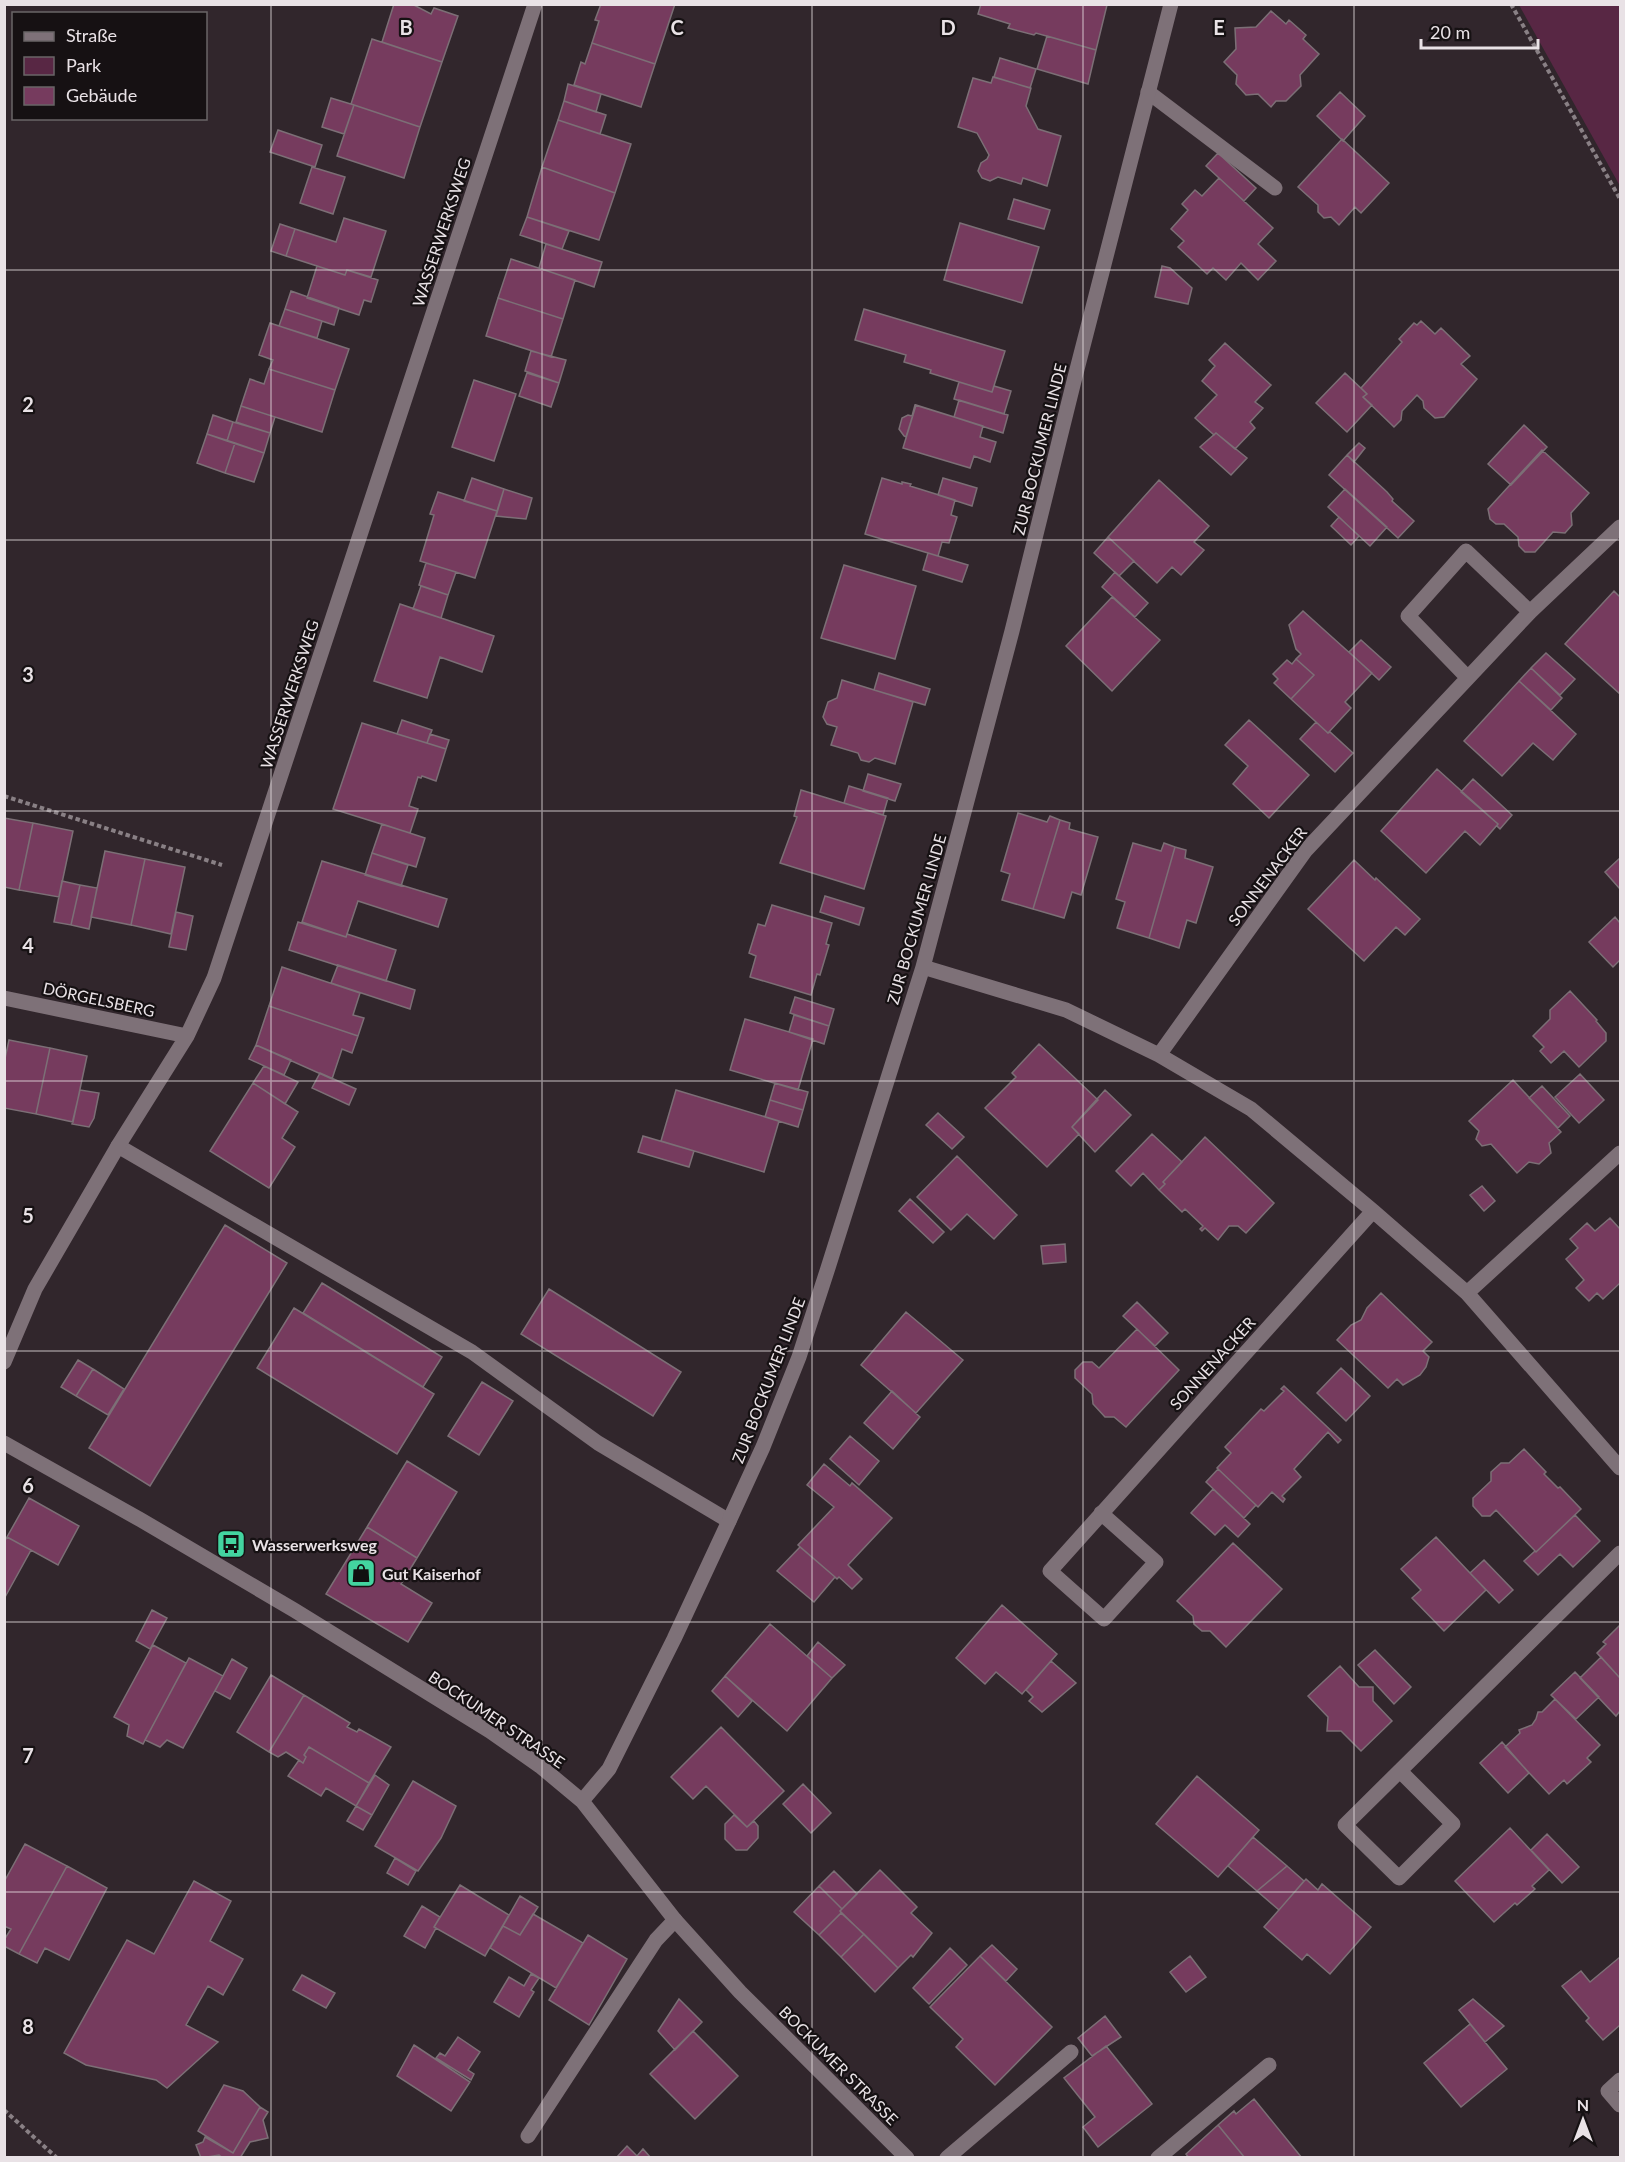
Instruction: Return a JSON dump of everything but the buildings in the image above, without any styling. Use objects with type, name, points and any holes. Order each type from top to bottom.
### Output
[{"type":"street","name":"WASSERWERKSWEG","points":[[4,1362],[35,1289],[118,1146],[187,1036],[214,978],[535,4]]},
{"type":"street","name":"ZUR BOCKUMER LINDE","points":[[582,1801],[609,1769],[674,1639],[763,1447],[799,1357],[923,966],[1012,631],[1171,4]]},
{"type":"street","points":[[1148,92],[1275,188]]},
{"type":"street","name":"SONNENACKER","points":[[1160,1055],[1306,850],[1530,612],[1620,527]]},
{"type":"street","points":[[1467,677],[1408,615],[1466,551],[1530,612]]},
{"type":"street","points":[[923,966],[1066,1010],[1160,1055],[1251,1109],[1373,1210],[1467,1293],[1620,1468]]},
{"type":"street","name":"DÖRGELSBERG","points":[[4,998],[187,1036]]},
{"type":"street","points":[[118,1146],[472,1352],[598,1443],[729,1521]]},
{"type":"street","points":[[1467,1293],[1620,1153]]},
{"type":"street","name":"SONNENACKER","points":[[1101,1513],[1156,1562],[1104,1619],[1050,1571],[1101,1513],[1373,1210]]},
{"type":"street","name":"BOCKUMER STRASSE","points":[[4,1443],[171,1537],[343,1640],[490,1731],[540,1766],[582,1801],[675,1920],[740,1992],[907,2157]]},
{"type":"street","points":[[1400,1771],[1453,1824],[1399,1878],[1345,1825],[1620,1552]]},
{"type":"street","points":[[528,2136],[656,1940],[675,1920]]},
{"type":"street","points":[[947,2157],[1071,2052]]},
{"type":"street","points":[[1158,2157],[1269,2065]]},
{"type":"street","points":[[1620,2080],[1608,2091],[1620,2105]]},
{"type":"path","points":[[1512,4],[1620,199]]},
{"type":"path","points":[[4,796],[249,873]]},
{"type":"path","points":[[4,2110],[57,2157]]},
{"type":"green space","points":[[1519,5],[1620,5],[1620,186]]},
{"type":"place","name":"Wasserwerksweg","points":[[231,1544]]},
{"type":"place","name":"Gut Kaiserhof","points":[[361,1573]]}]
